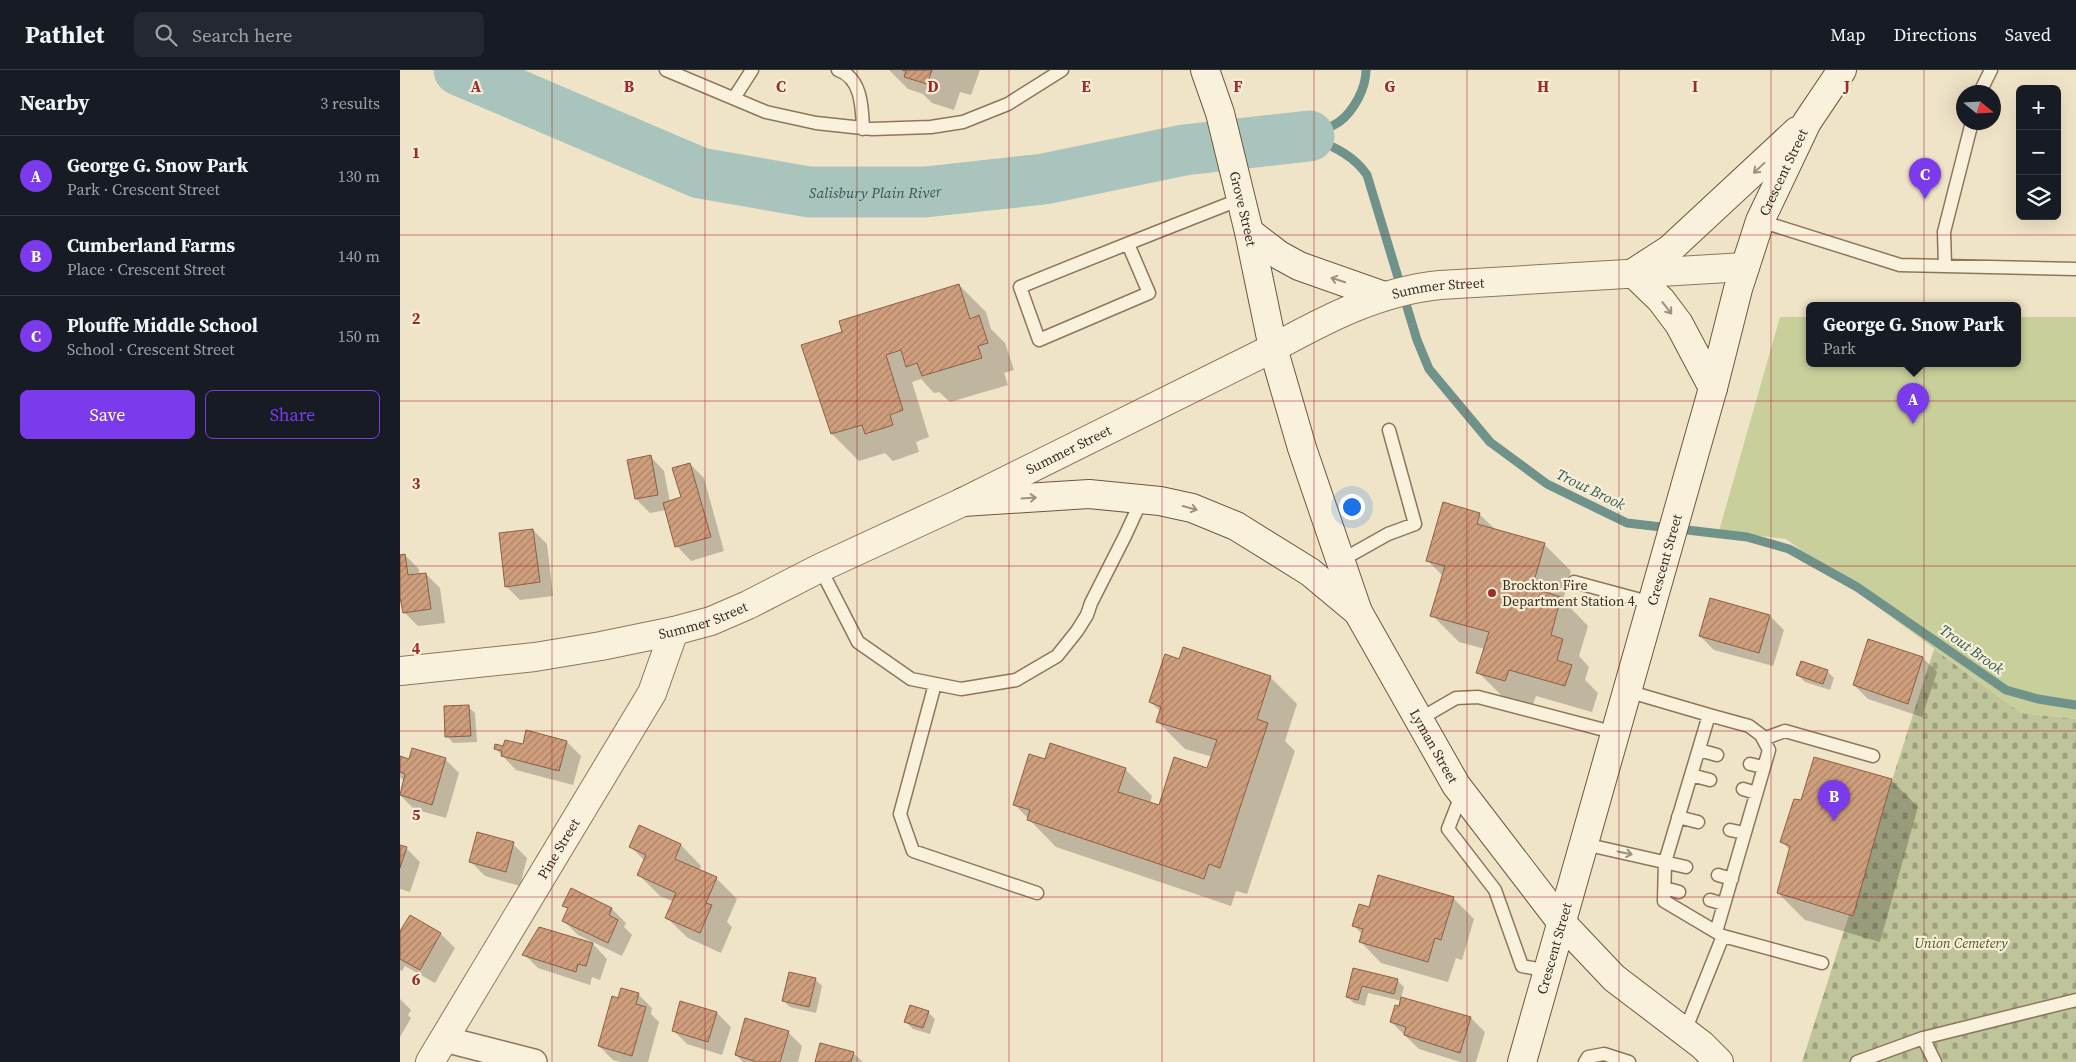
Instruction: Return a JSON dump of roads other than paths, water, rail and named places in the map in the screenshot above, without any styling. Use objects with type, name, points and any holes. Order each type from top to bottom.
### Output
[{"type":"main road","name":"Grove Street","points":[[1205,70],[1220,113],[1249,232],[1273,348]]},
{"type":"main road","name":"Crescent Street","points":[[1522,1062],[1713,388],[1745,267],[1760,221],[1807,122],[1842,70]]},
{"type":"main road","points":[[1713,388],[1679,324],[1661,300],[1633,273],[1670,249],[1807,122]]},
{"type":"main road","points":[[1249,232],[1279,255],[1299,266],[1384,296]]},
{"type":"main road","name":"Summer Street","points":[[400,672],[535,656],[674,631],[710,621],[748,606],[820,568],[963,502],[1273,348],[1317,324],[1384,296],[1440,285],[1745,267]]},
{"type":"main road","name":"Lyman Street","points":[[1273,348],[1302,448],[1358,612],[1418,720],[1462,793],[1562,923],[1614,978],[1685,1031],[1708,1058]]},
{"type":"main road","points":[[963,502],[1089,494],[1142,499],[1192,508],[1236,526],[1310,572],[1358,612]]},
{"type":"main road","name":"Pine Street","points":[[437,1051],[652,692],[674,631]]},
{"type":"street","points":[[437,1051],[534,1062]]},
{"type":"lane","points":[[666,70],[766,112],[790,118],[863,129],[931,127],[963,122],[1008,104],[1062,70]]},
{"type":"lane","points":[[734,98],[752,70]]},
{"type":"lane","points":[[838,70],[845,72],[861,95],[863,129]]},
{"type":"lane","points":[[1984,85],[1991,70]]},
{"type":"lane","points":[[1945,266],[1944,232],[1970,130]]},
{"type":"lane","points":[[1128,244],[1150,293],[1039,340],[1020,287],[1128,244],[1239,191]]},
{"type":"lane","points":[[1760,221],[1900,265],[2076,269]]},
{"type":"lane","points":[[1340,562],[1388,534],[1415,524],[1389,430]]},
{"type":"lane","points":[[820,568],[858,642],[911,679],[961,689],[1016,680],[1057,656],[1077,631],[1087,615],[1091,603],[1142,499]]},
{"type":"lane","points":[[1574,582],[1652,603]]},
{"type":"lane","points":[[935,684],[900,814],[913,851],[1037,893]]},
{"type":"lane","points":[[1627,691],[1749,726],[1761,735],[1769,750],[1724,904],[1720,934],[1685,1031]]},
{"type":"lane","points":[[1418,720],[1456,698],[1478,697],[1616,733]]},
{"type":"lane","points":[[1709,715],[1665,862],[1664,900],[1720,934],[1822,964]]},
{"type":"lane","points":[[1763,739],[1785,731],[1873,756]]},
{"type":"lane","points":[[1699,750],[1717,755]]},
{"type":"lane","points":[[1750,764],[1764,768]]},
{"type":"lane","points":[[1691,775],[1710,780]]},
{"type":"lane","points":[[1743,789],[1756,792]]},
{"type":"lane","points":[[1462,793],[1448,829],[1495,890],[1522,966],[1548,971]]},
{"type":"lane","points":[[1678,818],[1698,822]]},
{"type":"lane","points":[[1730,830],[1744,834]]},
{"type":"lane","points":[[1584,844],[1686,867]]},
{"type":"lane","points":[[1718,875],[1732,878]]},
{"type":"lane","points":[[1664,888],[1679,892]]},
{"type":"lane","points":[[1710,900],[1724,904]]},
{"type":"lane","points":[[1858,1062],[1923,1038],[2072,1000],[2076,1012]]},
{"type":"lane","points":[[1923,1038],[1935,1062]]},
{"type":"lane","points":[[1585,1062],[1588,1057],[1604,1054],[1629,1062]]},
{"type":"waterway","name":"Salisbury Plain River","points":[[459,70],[700,173],[809,192],[925,192],[1044,179],[1184,150],[1309,136]]},
{"type":"waterway","points":[[1309,136],[1339,122],[1350,112],[1364,84],[1366,70]]},
{"type":"waterway","name":"Trout Brook","points":[[1309,136],[1348,156],[1367,175],[1417,340],[1429,369],[1490,442],[1547,484],[1627,523],[1747,537],[1789,549],[1857,587],[2006,690],[2038,699],[2076,705]]},
{"type":"place","name":"Plouffe Middle School","points":[[1925,199]]},
{"type":"place","name":"George G. Snow Park","points":[[1913,424]]},
{"type":"place","name":"Brockton Fire Department Station 4","points":[[1492,593]]},
{"type":"place","name":"Cumberland Farms","points":[[1834,821]]},
{"type":"park label","name":"Union Cemetery","points":[[1961,943]]}]
